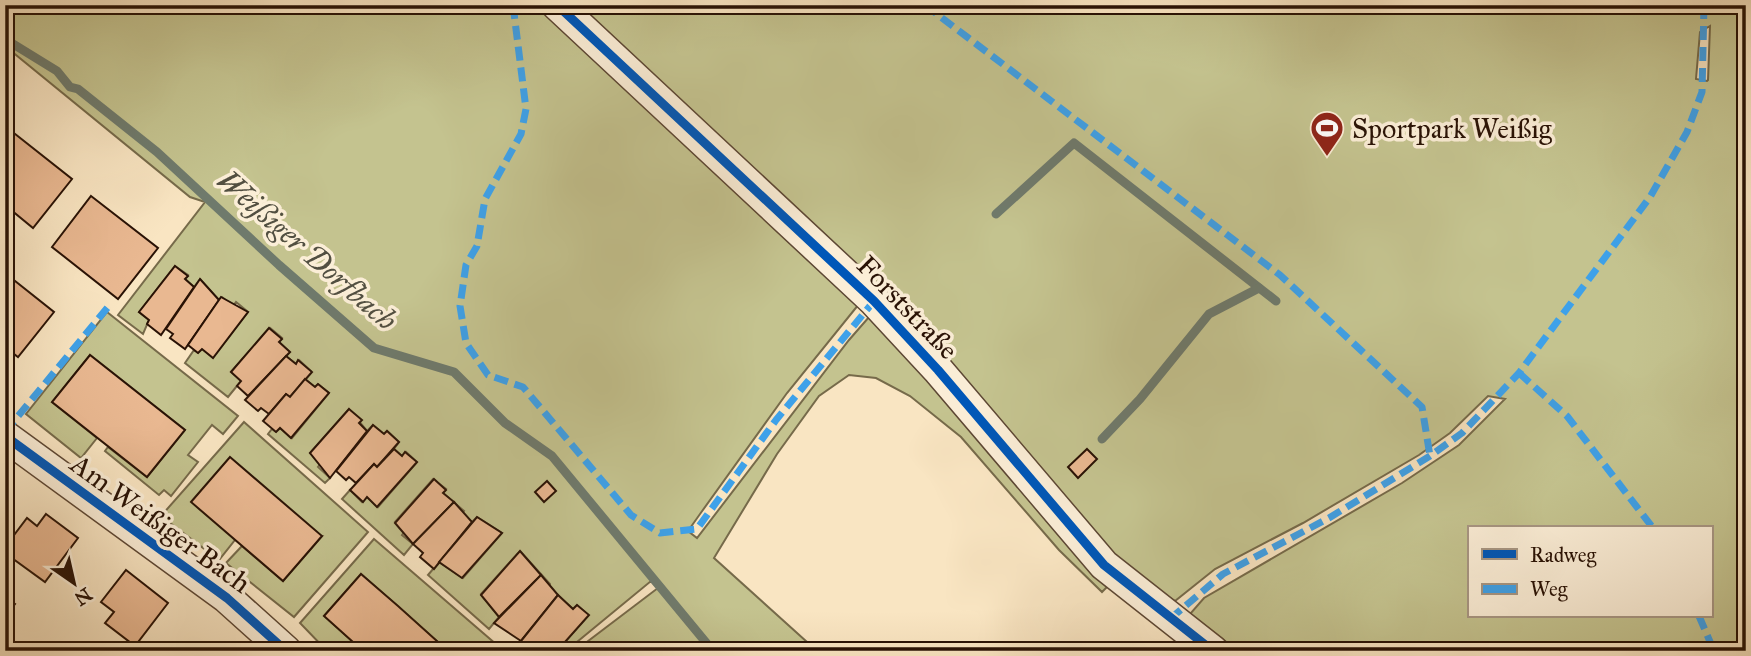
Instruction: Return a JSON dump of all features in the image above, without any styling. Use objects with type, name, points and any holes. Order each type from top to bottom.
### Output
[{"type":"street","name":"Forststraße","points":[[557,5],[874,301],[938,370],[1104,565],[1213,651]]},
{"type":"street","name":"Am Weißiger Bach","points":[[5,436],[227,598],[286,651]]},
{"type":"shaded area","points":[[5,5],[541,5],[676,128],[859,304],[787,393],[688,531],[697,538],[849,340],[869,317],[890,302],[721,140],[573,5],[1746,5],[1746,651],[1238,651],[1190,614],[1204,598],[1402,483],[1459,445],[1505,399],[1488,396],[1450,433],[1419,455],[1303,523],[1215,569],[1175,601],[1138,579],[1106,546],[995,414],[975,428],[1067,544],[1107,587],[1102,592],[1059,550],[961,437],[910,396],[876,378],[849,375],[819,396],[777,454],[714,558],[817,651],[575,651],[658,588],[651,581],[566,651],[557,651],[588,615],[577,605],[573,609],[549,587],[550,584],[520,551],[481,594],[499,617],[489,629],[428,575],[439,562],[463,578],[502,533],[477,517],[472,522],[462,514],[464,511],[443,493],[446,489],[433,479],[395,522],[405,531],[402,535],[413,544],[404,555],[342,499],[350,490],[362,502],[367,497],[378,507],[417,462],[406,452],[402,456],[394,449],[399,442],[387,431],[384,434],[373,425],[367,431],[349,409],[310,453],[321,463],[318,467],[330,478],[325,483],[268,434],[272,429],[276,432],[280,428],[292,438],[329,393],[318,384],[315,387],[305,379],[311,371],[299,360],[296,364],[286,356],[290,352],[279,342],[282,338],[270,328],[231,372],[241,381],[228,397],[185,363],[194,350],[198,353],[202,349],[213,357],[248,312],[236,302],[233,306],[222,297],[219,300],[200,279],[194,287],[185,279],[188,275],[175,266],[139,312],[149,320],[143,334],[118,315],[205,202],[190,197],[5,46]],"holes":[[[1710,26],[1708,80],[1696,79],[1700,32]]]},
{"type":"shaded area","points":[[107,312],[238,416],[223,434],[212,425],[188,455],[198,462],[171,496],[164,490],[159,495],[105,451],[108,447],[147,477],[185,430],[90,355],[52,402],[97,438],[81,458],[26,414]]},
{"type":"shaded area","points":[[244,422],[368,532],[294,617],[226,563],[242,546],[283,581],[322,536],[235,540],[219,560],[161,516]]},
{"type":"shaded area","points":[[374,539],[504,651],[448,651],[361,574],[324,616],[363,651],[327,651],[300,623]]},
{"type":"building","points":[[5,126],[72,179],[33,228],[5,205]]},
{"type":"building","points":[[91,196],[158,248],[118,299],[52,247]]},
{"type":"building","points":[[175,266],[188,276],[185,279],[194,287],[161,335],[147,324],[149,320],[139,312]]},
{"type":"building","points":[[5,273],[54,312],[18,357],[5,347]]},
{"type":"building","points":[[200,279],[219,300],[185,349],[170,338],[173,334],[166,329]]},
{"type":"building","points":[[221,297],[248,312],[213,358],[202,349],[198,353],[188,345]]},
{"type":"building","points":[[269,328],[282,339],[279,342],[290,352],[248,396],[237,386],[241,381],[231,372]]},
{"type":"building","points":[[90,355],[185,430],[147,477],[52,402]]},
{"type":"building","points":[[286,356],[296,364],[298,360],[312,372],[290,397],[286,394],[269,414],[261,408],[258,411],[245,400]]},
{"type":"building","points":[[305,379],[315,387],[318,384],[329,393],[291,438],[280,428],[276,432],[263,421],[286,394],[290,397]]},
{"type":"building","points":[[349,409],[362,420],[359,423],[367,431],[330,478],[310,453]]},
{"type":"building","points":[[373,425],[384,434],[387,431],[399,442],[377,467],[374,464],[356,483],[349,477],[346,480],[336,471]]},
{"type":"building","points":[[394,449],[402,456],[405,452],[417,462],[377,507],[367,497],[363,502],[350,490],[374,464],[377,467]]},
{"type":"building","points":[[1087,449],[1097,459],[1078,478],[1068,467]]},
{"type":"building","points":[[230,457],[322,536],[283,581],[191,502]]},
{"type":"building","points":[[434,479],[446,490],[443,493],[454,502],[413,544],[395,523]]},
{"type":"building","points":[[547,481],[556,491],[544,502],[535,492]]},
{"type":"building","points":[[454,502],[472,522],[434,569],[420,557],[423,553],[413,544]]},
{"type":"building","points":[[46,514],[78,538],[45,582],[5,553],[5,547],[27,518],[37,526]]},
{"type":"building","points":[[477,517],[502,533],[462,578],[439,562]]},
{"type":"building","points":[[520,551],[541,575],[499,617],[481,595]]},
{"type":"building","points":[[126,570],[168,603],[135,646],[105,623],[114,612],[101,602]]},
{"type":"building","points":[[361,574],[448,651],[363,651],[324,616]]},
{"type":"building","points":[[541,575],[558,595],[521,641],[494,623]]},
{"type":"building","points":[[558,595],[573,609],[577,605],[589,615],[557,651],[532,651],[521,641]]},
{"type":"building","points":[[5,597],[15,604],[5,617]]},
{"type":"waterway","name":"Weißiger Dorfbach","points":[[5,39],[57,71],[70,87],[78,89],[157,152],[374,348],[454,372],[505,423],[552,456],[713,651]]},
{"type":"waterway","points":[[996,214],[1074,143],[1276,301]]},
{"type":"waterway","points":[[1102,439],[1140,399],[1209,314],[1259,288]]},
{"type":"marked path","points":[[513,5],[526,109],[521,134],[485,199],[477,246],[466,265],[460,306],[466,343],[488,375],[523,387],[631,515],[660,533],[697,529],[776,420],[874,301]]},
{"type":"marked path","points":[[925,5],[1280,275],[1422,407],[1430,456]]},
{"type":"marked path","points":[[1170,619],[1223,574],[1329,518],[1430,456],[1462,433],[1519,373],[1650,197],[1687,132],[1702,92],[1704,5]]},
{"type":"marked path","points":[[5,432],[108,307]]},
{"type":"marked path","points":[[1519,373],[1567,416],[1651,526]]},
{"type":"marked path","points":[[1700,618],[1714,651]]},
{"type":"cycle path","points":[[557,5],[874,301],[938,370],[1104,565],[1213,651]]},
{"type":"cycle path","points":[[5,436],[227,598],[286,651]]},
{"type":"place","name":"Sportpark Weißig","points":[[1327,158]]}]
